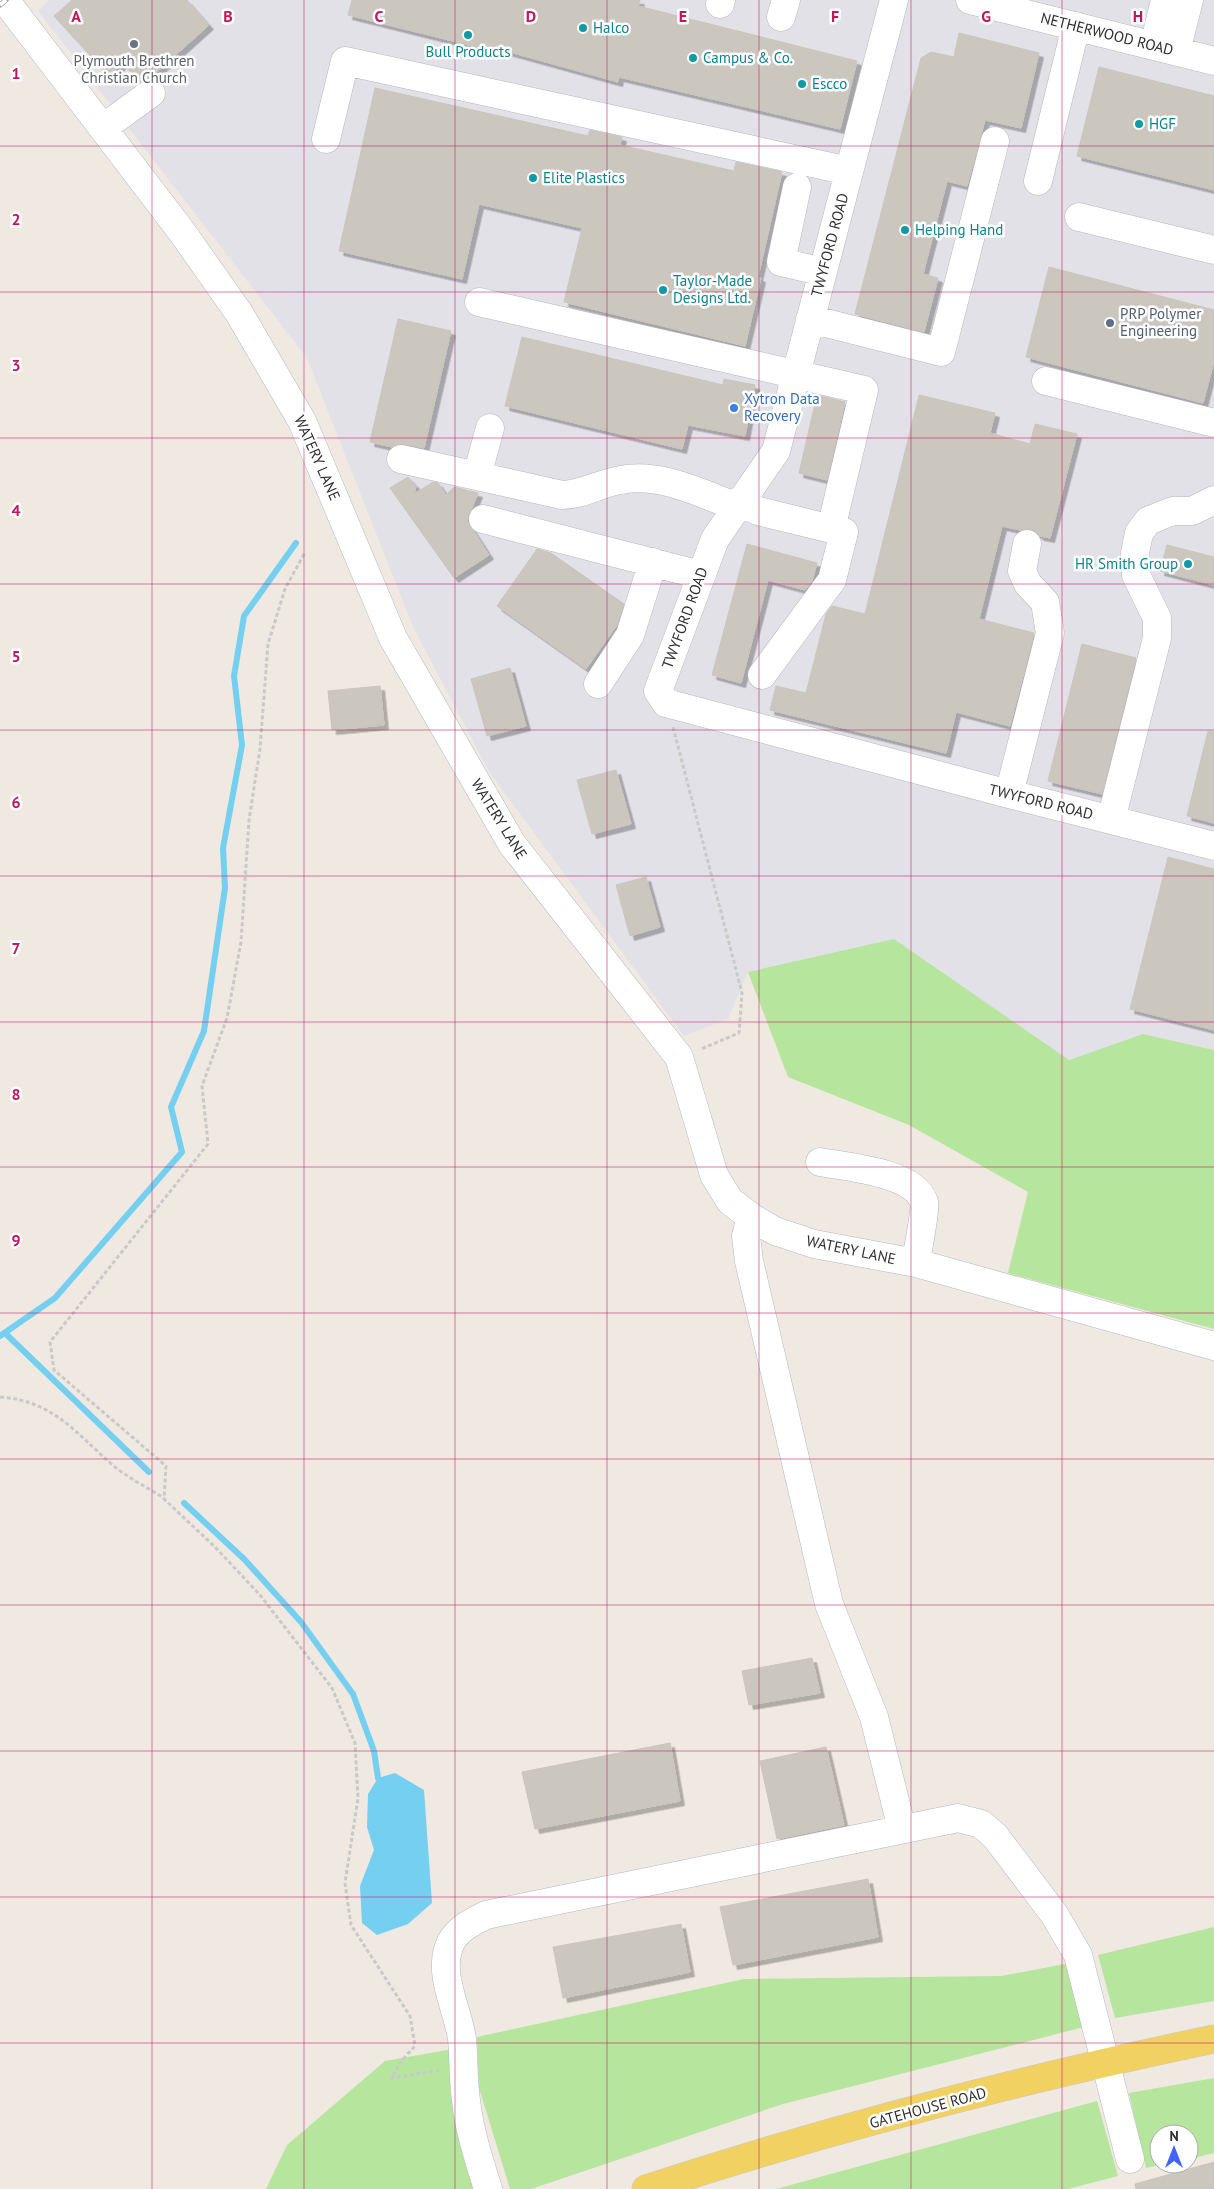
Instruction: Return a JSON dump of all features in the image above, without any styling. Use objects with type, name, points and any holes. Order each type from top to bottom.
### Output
[{"type":"main road","name":"GATEHOUSE ROAD","points":[[646,2189],[730,2162],[1106,2062],[1214,2039]]},
{"type":"street","name":"WATERY LANE","points":[[5,0],[182,232],[239,314],[302,421],[393,638],[512,844],[679,1057],[714,1175],[730,1201],[751,1217],[776,1231],[814,1244],[916,1263],[1214,1346]]},
{"type":"street","name":"TWYFORD ROAD","points":[[894,0],[776,451],[737,503],[714,539],[658,691],[666,703],[1214,846]]},
{"type":"street","name":"NETHERWOOD ROAD","points":[[970,0],[1214,61]]},
{"type":"street","points":[[1165,0],[1165,49]]},
{"type":"street","points":[[1165,49],[1189,0]]},
{"type":"street","points":[[1038,181],[1076,26]]},
{"type":"street","points":[[326,139],[345,61],[849,171]]},
{"type":"street","points":[[103,128],[152,93]]},
{"type":"street","points":[[810,319],[941,352],[995,141]]},
{"type":"street","points":[[798,187],[781,262],[822,272]]},
{"type":"street","points":[[1079,217],[1214,250]]},
{"type":"street","points":[[479,302],[795,376],[864,390],[831,529]]},
{"type":"street","points":[[1046,381],[1214,423]]},
{"type":"street","points":[[477,476],[490,428]]},
{"type":"street","points":[[400,459],[562,495],[573,495],[603,483],[623,479],[644,478],[667,482],[758,511],[844,532],[832,580],[762,675]]},
{"type":"street","points":[[1111,820],[1157,638],[1157,618],[1136,574],[1135,553],[1139,532],[1148,521],[1173,511],[1212,511]]},
{"type":"street","points":[[483,519],[701,574]]},
{"type":"street","points":[[1009,794],[1050,633],[1045,602],[1028,584],[1022,571],[1027,544]]},
{"type":"street","points":[[598,684],[630,635],[653,562]]},
{"type":"street","points":[[820,1162],[880,1173],[902,1180],[918,1192],[924,1203],[916,1263]]},
{"type":"street","points":[[751,1217],[746,1236],[749,1262],[829,1604],[874,1717],[902,1829]]},
{"type":"street","points":[[488,2189],[478,2161],[466,2102],[462,2039],[446,1965],[451,1944],[463,1927],[486,1915],[958,1818],[981,1824],[995,1836],[1054,1914],[1078,1955],[1130,2159]]},
{"type":"path","points":[[164,1499],[166,1466],[54,1370],[50,1342],[208,1144],[202,1086],[227,1018],[241,942],[249,820],[260,749],[268,644],[284,589],[304,554]]},
{"type":"path","points":[[666,703],[742,993],[739,1034],[679,1057]]},
{"type":"path","points":[[0,1397],[20,1399],[58,1416],[117,1469],[164,1499],[214,1546],[260,1595],[332,1688],[355,1743],[358,1798],[345,1883],[351,1925],[410,2016],[415,2046],[402,2059],[391,2078],[463,2067]]},
{"type":"shaded area","points":[[49,0],[1214,0],[1214,1050],[1143,1034],[1070,1060],[748,972],[728,1019],[684,1036],[490,773],[413,627],[307,358],[38,11]]},
{"type":"green space","points":[[894,939],[1069,1060],[1143,1034],[1214,1050],[1214,1329],[1008,1273],[1028,1192],[909,1125],[788,1077],[748,972]]},
{"type":"green space","points":[[1214,1927],[1214,2001],[1115,2018],[1098,1955]]},
{"type":"green space","points":[[1070,1963],[1084,2027],[783,2104],[531,2189],[510,2189],[479,2088],[477,2037],[744,1979],[1001,1976]]},
{"type":"green space","points":[[453,2049],[474,2189],[266,2189],[287,2145],[385,2061]]},
{"type":"green space","points":[[1214,2078],[1214,2153],[1199,2157],[1199,2124],[1149,2124],[1149,2167],[1146,2168],[1129,2093]]},
{"type":"green space","points":[[1097,2101],[1118,2176],[1068,2189],[776,2189]]},
{"type":"water","points":[[395,1773],[424,1790],[432,1903],[408,1924],[377,1935],[362,1923],[360,1886],[374,1850],[367,1827],[368,1794],[378,1778]]},
{"type":"building","name":"Plymouth Brethren Christian Church","points":[[72,0],[187,0],[209,25],[150,78],[140,82],[123,63],[109,76],[54,16]]},
{"type":"building","points":[[352,0],[640,0],[638,6],[857,61],[840,129],[619,77],[618,82],[506,51],[505,54],[348,15]]},
{"type":"building","name":"Helping Hand","points":[[959,33],[1039,53],[1021,128],[985,120],[967,186],[947,181],[923,274],[938,278],[924,332],[855,314],[921,58],[931,52],[954,57]]},
{"type":"building","name":"HGF","points":[[1099,67],[1214,96],[1214,190],[1077,156]]},
{"type":"building","name":"Elite Plastics","points":[[375,88],[588,136],[590,130],[622,137],[620,145],[734,171],[736,162],[782,172],[758,277],[761,278],[745,346],[564,302],[582,228],[479,204],[462,279],[339,251]]},
{"type":"building","points":[[1049,267],[1214,310],[1214,361],[1203,403],[1026,357]]},
{"type":"building","points":[[398,319],[451,331],[424,448],[404,444],[392,447],[370,442]]},
{"type":"building","points":[[522,337],[723,385],[724,379],[755,385],[745,436],[688,425],[682,449],[505,406]]},
{"type":"building","points":[[817,395],[845,402],[827,480],[799,473]]},
{"type":"building","points":[[919,395],[995,413],[990,433],[1030,444],[1035,424],[1077,434],[1050,538],[1040,536],[1030,529],[1020,530],[1002,526],[979,619],[1034,633],[1010,726],[956,712],[946,753],[770,710],[776,686],[806,693],[826,614],[832,606],[865,614]]},
{"type":"building","points":[[408,477],[416,486],[414,494],[433,482],[438,483],[446,495],[454,487],[478,493],[467,521],[489,555],[454,578],[390,488]]},
{"type":"building","points":[[747,544],[817,563],[812,581],[805,590],[768,580],[741,683],[712,675]]},
{"type":"building","name":"HR Smith Group","points":[[1167,545],[1214,557],[1214,585],[1160,571]]},
{"type":"building","points":[[537,549],[551,553],[624,604],[617,625],[586,669],[497,606]]},
{"type":"building","points":[[1082,644],[1136,658],[1102,794],[1048,781]]},
{"type":"building","points":[[510,668],[526,726],[487,736],[471,679]]},
{"type":"building","points":[[380,686],[384,725],[332,730],[328,691]]},
{"type":"building","points":[[1208,731],[1214,732],[1214,823],[1187,816]]},
{"type":"building","points":[[616,770],[631,824],[592,834],[577,780]]},
{"type":"building","points":[[1168,857],[1214,869],[1214,1030],[1130,1009]]},
{"type":"building","points":[[646,877],[660,927],[630,936],[616,885]]},
{"type":"building","points":[[812,1658],[820,1693],[749,1705],[742,1671]]},
{"type":"building","points":[[670,1743],[680,1801],[535,1829],[522,1772]]},
{"type":"building","points":[[826,1747],[844,1825],[777,1839],[760,1761]]},
{"type":"building","points":[[868,1879],[878,1937],[733,1965],[720,1907]]},
{"type":"building","points":[[681,1924],[690,1972],[563,1998],[553,1947]]},
{"type":"building","points":[[1214,2162],[1214,2189],[1136,2189],[1135,2184],[1171,2174],[1199,2174],[1199,2166]]},
{"type":"waterway","points":[[0,1336],[55,1298],[182,1152],[171,1107],[204,1031],[225,888],[223,848],[242,745],[234,676],[244,616],[296,543]]},
{"type":"waterway","points":[[5,1333],[149,1472]]},
{"type":"waterway","points":[[184,1503],[244,1559],[301,1622],[353,1694],[374,1751],[378,1778]]},
{"type":"railway","points":[[0,5],[6,0]]},
{"type":"place","name":"Halco","points":[[583,28]]},
{"type":"place","name":"Bull Products","points":[[468,35]]},
{"type":"place","name":"Plymouth Brethren Christian Church","points":[[134,44]]},
{"type":"place","name":"Campus & Co.","points":[[693,58]]},
{"type":"place","name":"Escco","points":[[802,84]]},
{"type":"place","name":"HGF","points":[[1139,124]]},
{"type":"place","name":"Elite Plastics","points":[[533,178]]},
{"type":"place","name":"Helping Hand","points":[[905,230]]},
{"type":"place","name":"Taylor-Made Designs Ltd.","points":[[663,290]]},
{"type":"place","name":"PRP Polymer Engineering","points":[[1110,323]]},
{"type":"place","name":"Xytron Data Recovery","points":[[734,408]]},
{"type":"place","name":"HR Smith Group","points":[[1188,564]]}]
